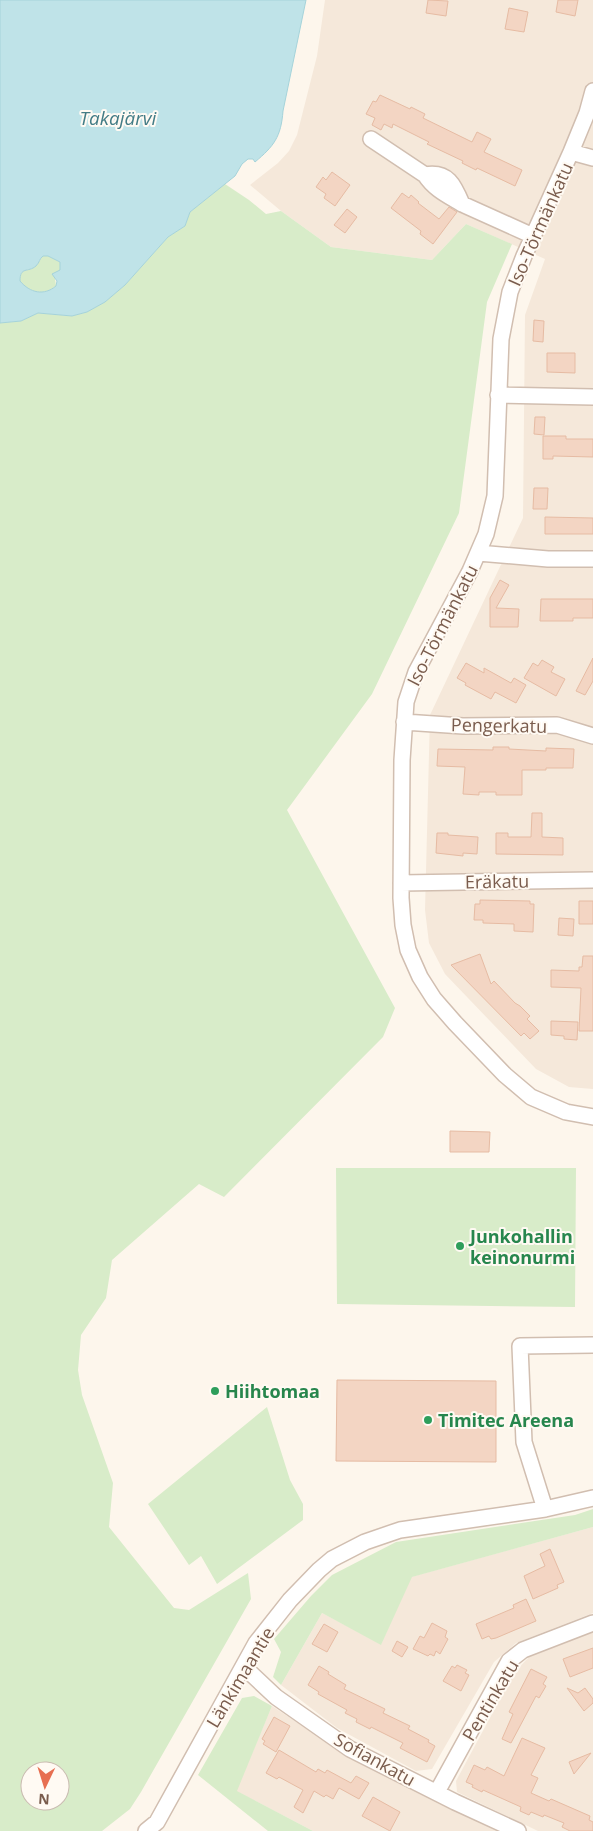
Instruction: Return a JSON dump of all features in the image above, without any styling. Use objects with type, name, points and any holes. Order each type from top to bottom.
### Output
[{"type":"street","name":"Iso-Törmänkatu","points":[[593,91],[571,152],[510,292],[503,323],[498,396],[495,496],[490,518],[478,554],[416,672],[406,702],[402,760],[401,883],[403,925],[408,950],[420,977],[434,999],[505,1075],[531,1097],[566,1112],[593,1117]]},
{"type":"street","points":[[371,139],[425,175],[434,173],[444,176],[454,186],[462,204],[533,236]]},
{"type":"street","points":[[571,152],[593,158]]},
{"type":"street","points":[[498,396],[593,397]]},
{"type":"street","points":[[478,554],[548,559],[593,559]]},
{"type":"street","name":"Pengerkatu","points":[[404,722],[463,726],[557,725],[593,736]]},
{"type":"street","name":"Eräkatu","points":[[401,883],[593,880]]},
{"type":"street","points":[[545,1509],[524,1442],[520,1346],[593,1345]]},
{"type":"street","name":"Länkimaantie","points":[[146,1831],[157,1822],[256,1644],[290,1600],[332,1558],[400,1530],[545,1509],[593,1498]]},
{"type":"street","name":"Pentinkatu","points":[[437,1792],[508,1661],[523,1650],[593,1622]]},
{"type":"street","name":"Sofiankatu","points":[[244,1667],[276,1697],[350,1749],[518,1831]]},
{"type":"shaded area","points":[[325,0],[593,0],[593,1089],[569,1087],[536,1069],[445,974],[429,943],[425,910],[430,715],[523,518],[525,315],[545,259],[466,224],[432,260],[331,247],[281,211],[250,185],[278,163],[289,151],[297,135],[317,56]]},
{"type":"shaded area","points":[[593,1527],[593,1613],[516,1643],[494,1662],[432,1769],[416,1771],[337,1728],[281,1685],[322,1613],[381,1644],[411,1577]]},
{"type":"shaded area","points":[[593,1632],[593,1831],[538,1831],[457,1792],[456,1781],[514,1673],[529,1657]]},
{"type":"shaded area","points":[[272,1706],[331,1745],[498,1831],[313,1831],[236,1791]]},
{"type":"green space","points":[[225,184],[266,214],[281,211],[331,247],[432,260],[466,224],[512,244],[487,302],[459,513],[372,694],[287,810],[395,1008],[383,1037],[224,1197],[199,1184],[112,1260],[106,1298],[81,1335],[78,1370],[82,1395],[113,1483],[109,1527],[174,1608],[189,1610],[248,1573],[251,1599],[130,1809],[102,1831],[0,1831],[0,323],[21,321],[38,313],[72,316],[87,312],[105,302],[125,285],[168,237],[185,226],[190,212]]},
{"type":"green space","points":[[43,256],[48,256],[60,262],[61,270],[55,278],[56,286],[47,291],[37,292],[24,285],[20,281],[20,276],[21,273],[36,266]]},
{"type":"green space","points":[[336,1168],[576,1168],[575,1307],[337,1304]]},
{"type":"green space","points":[[267,1407],[290,1480],[303,1504],[303,1520],[217,1584],[201,1556],[189,1565],[148,1504]]},
{"type":"green space","points":[[593,1509],[593,1527],[412,1577],[381,1645],[322,1613],[281,1685],[273,1677],[281,1652],[274,1639],[332,1575],[396,1542],[575,1515]]},
{"type":"green space","points":[[254,1696],[272,1706],[237,1791],[313,1831],[268,1831],[198,1775],[242,1698]]},
{"type":"water","name":"Takajärvi","points":[[0,0],[306,0],[280,128],[272,146],[255,162],[253,159],[248,159],[242,164],[235,176],[190,212],[185,226],[168,237],[125,285],[105,302],[87,312],[72,316],[38,313],[21,321],[0,323]],"holes":[[[43,256],[48,256],[60,262],[60,270],[52,274],[57,281],[56,286],[42,292],[28,288],[20,281],[21,273],[36,266]]]},
{"type":"building","points":[[428,0],[448,1],[446,16],[426,13]]},
{"type":"building","points":[[558,0],[578,0],[575,16],[556,12]]},
{"type":"building","points":[[509,8],[528,12],[524,32],[505,29]]},
{"type":"building","points":[[380,95],[425,114],[423,118],[472,142],[477,132],[491,139],[484,152],[522,170],[515,186],[462,163],[463,161],[427,144],[429,142],[393,124],[392,128],[384,124],[381,130],[372,125],[375,118],[366,114],[373,101],[376,102]]},
{"type":"building","points":[[332,172],[350,185],[335,206],[324,198],[326,194],[316,187],[323,177],[326,180]]},
{"type":"building","points":[[402,193],[409,198],[411,195],[418,203],[439,219],[449,207],[457,212],[433,244],[420,234],[421,231],[391,208]]},
{"type":"building","points":[[347,209],[357,217],[345,233],[334,225]]},
{"type":"building","points":[[534,320],[544,321],[543,342],[533,341]]},
{"type":"building","points":[[547,353],[575,353],[575,373],[547,372]]},
{"type":"building","points":[[535,417],[545,417],[544,435],[534,434]]},
{"type":"building","points":[[543,436],[566,436],[566,439],[593,439],[593,457],[553,456],[553,459],[543,459]]},
{"type":"building","points":[[534,488],[548,488],[547,509],[533,509]]},
{"type":"building","points":[[545,517],[593,518],[593,534],[545,534]]},
{"type":"building","points":[[500,580],[509,585],[496,608],[519,609],[518,627],[490,627],[490,598]]},
{"type":"building","points":[[541,599],[593,599],[593,618],[573,618],[573,621],[540,621]]},
{"type":"building","points":[[593,658],[593,681],[585,695],[576,691]]},
{"type":"building","points":[[542,660],[554,667],[551,672],[565,679],[556,696],[524,678],[533,663],[538,666]]},
{"type":"building","points":[[466,663],[484,673],[484,668],[511,683],[514,678],[526,685],[516,703],[495,692],[491,699],[465,685],[466,683],[457,678]]},
{"type":"building","points":[[493,747],[546,751],[546,748],[574,749],[573,768],[522,770],[522,795],[496,795],[496,792],[479,792],[479,795],[463,794],[465,767],[437,766],[438,749],[493,750]]},
{"type":"building","points":[[532,813],[542,813],[542,837],[563,838],[563,855],[496,854],[496,833],[508,833],[508,837],[531,837]]},
{"type":"building","points":[[437,833],[478,837],[477,854],[463,853],[463,856],[436,853]]},
{"type":"building","points":[[480,900],[530,901],[530,904],[534,904],[533,932],[514,931],[514,924],[483,923],[483,920],[474,920],[475,904],[480,904]]},
{"type":"building","points":[[579,901],[593,901],[593,924],[579,924]]},
{"type":"building","points":[[559,918],[574,919],[573,936],[558,935]]},
{"type":"building","points":[[480,954],[491,984],[494,981],[520,1006],[530,1016],[527,1019],[539,1031],[530,1039],[524,1033],[521,1036],[451,965]]},
{"type":"building","points":[[583,956],[593,956],[593,1031],[579,1031],[581,988],[551,987],[551,970],[579,971],[579,967],[582,967]]},
{"type":"building","points":[[551,1021],[578,1022],[577,1040],[551,1035]]},
{"type":"building","points":[[450,1131],[490,1132],[489,1152],[450,1152]]},
{"type":"building","points":[[337,1380],[496,1381],[496,1462],[336,1461]]},
{"type":"building","points":[[550,1549],[564,1582],[557,1585],[558,1588],[533,1599],[524,1576],[545,1566],[540,1554]]},
{"type":"building","points":[[526,1599],[536,1621],[496,1638],[491,1639],[489,1636],[482,1639],[476,1624],[514,1608],[513,1605]]},
{"type":"building","points":[[432,1623],[447,1631],[445,1637],[448,1639],[440,1654],[436,1651],[434,1656],[430,1654],[428,1656],[413,1649],[420,1636],[424,1638]]},
{"type":"building","points":[[324,1624],[338,1632],[327,1652],[312,1644]]},
{"type":"building","points":[[397,1641],[408,1647],[402,1657],[392,1651]]},
{"type":"building","points":[[593,1648],[593,1668],[570,1677],[563,1659]]},
{"type":"building","points":[[457,1665],[467,1670],[465,1673],[469,1675],[461,1691],[443,1681],[452,1666],[455,1668]]},
{"type":"building","points":[[319,1666],[346,1685],[344,1689],[385,1709],[383,1713],[410,1726],[408,1729],[429,1740],[428,1742],[435,1746],[427,1762],[400,1748],[403,1743],[371,1727],[370,1729],[356,1722],[357,1719],[345,1713],[347,1710],[318,1694],[319,1692],[308,1685]]},
{"type":"building","points":[[531,1669],[547,1677],[543,1684],[546,1686],[539,1698],[536,1696],[511,1743],[502,1739],[513,1714],[509,1712]]},
{"type":"building","points":[[567,1688],[578,1693],[585,1688],[593,1699],[593,1703],[584,1711]]},
{"type":"building","points":[[274,1717],[290,1726],[276,1752],[263,1744],[265,1741],[262,1739]]},
{"type":"building","points":[[522,1738],[545,1748],[531,1775],[538,1778],[531,1793],[549,1801],[551,1799],[590,1816],[589,1820],[593,1822],[593,1831],[570,1831],[562,1827],[564,1823],[531,1812],[529,1815],[520,1811],[521,1807],[483,1790],[482,1792],[466,1782],[474,1765],[485,1770],[487,1767],[504,1776]]},
{"type":"building","points":[[279,1750],[316,1772],[318,1769],[325,1773],[327,1770],[351,1783],[356,1776],[369,1783],[359,1799],[339,1788],[333,1799],[326,1795],[324,1797],[314,1791],[303,1813],[294,1807],[303,1790],[279,1777],[277,1779],[266,1773]]},
{"type":"building","points":[[591,1753],[574,1774],[569,1762]]},
{"type":"building","points":[[373,1797],[400,1812],[390,1831],[362,1816]]},
{"type":"place","name":"Junkohallin keinonurmi","points":[[460,1246]]},
{"type":"place","name":"Hiihtomaa","points":[[215,1391]]},
{"type":"place","name":"Timitec Areena","points":[[428,1420]]}]
